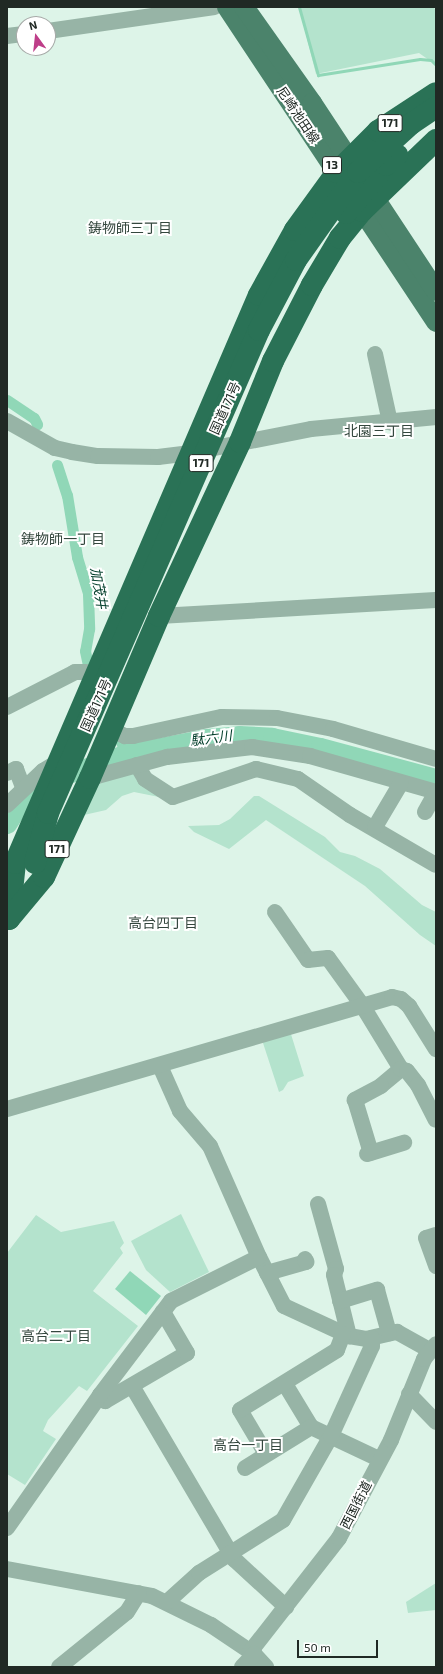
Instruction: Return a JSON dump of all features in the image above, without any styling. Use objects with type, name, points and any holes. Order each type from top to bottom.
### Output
[{"type":"highway","name":"171","points":[[8,921],[16,863],[93,679],[259,295],[295,230],[343,166],[378,131],[436,93]]},
{"type":"highway","name":"国道171号","points":[[35,862],[48,813],[263,323],[296,260],[358,172],[411,124],[436,107]]},
{"type":"highway","name":"国道171号","points":[[8,921],[35,862],[61,818],[199,500],[273,336],[308,267],[350,207],[386,165],[436,124]]},
{"type":"highway","name":"171","points":[[8,921],[44,876],[92,775],[159,616],[240,442],[273,361],[312,285],[340,238],[368,205],[436,140]]},
{"type":"main road","name":"尼崎池田線","points":[[227,7],[343,166]]},
{"type":"main road","name":"尼崎池田線","points":[[244,7],[368,205],[436,322]]},
{"type":"main road","name":"尼崎池田線","points":[[368,205],[436,291]]},
{"type":"street","points":[[56,30],[214,7]]},
{"type":"street","points":[[378,361],[390,422]]},
{"type":"street","points":[[7,421],[55,448],[72,452],[124,457],[190,453],[311,429],[436,417]]},
{"type":"street","points":[[159,616],[436,600]]},
{"type":"street","points":[[7,706],[75,672],[85,672],[93,679]]},
{"type":"street","points":[[110,732],[125,736],[133,736],[222,717],[277,718],[333,729],[436,759]]},
{"type":"street","points":[[92,775],[190,753],[252,747],[310,756],[436,792],[425,812]]},
{"type":"street","points":[[7,805],[23,787],[43,771],[58,765]]},
{"type":"street","points":[[137,765],[145,779],[173,797],[256,769],[298,779],[350,815],[375,827],[436,865]]},
{"type":"street","points":[[7,772],[16,769],[23,787]]},
{"type":"street","points":[[375,827],[401,783]]},
{"type":"street","points":[[274,912],[308,960],[328,958],[362,1005],[401,1069],[407,1071],[418,1085],[436,1120]]},
{"type":"street","points":[[7,1110],[387,998],[401,999],[411,1009],[436,1048]]},
{"type":"street","points":[[160,1066],[180,1111],[210,1146],[259,1257],[284,1306],[346,1335],[372,1338],[389,1333],[402,1334],[433,1347]]},
{"type":"street","points":[[401,1069],[381,1086],[351,1101],[369,1154],[404,1143]]},
{"type":"street","points":[[266,1454],[240,1410],[285,1384],[337,1350],[346,1335],[334,1275],[336,1269],[318,1204]]},
{"type":"street","points":[[436,1235],[426,1238],[436,1266]]},
{"type":"street","points":[[7,1528],[100,1395],[171,1302],[259,1257]]},
{"type":"street","points":[[267,1274],[306,1262]]},
{"type":"street","points":[[340,1301],[377,1290],[389,1333]]},
{"type":"street","points":[[100,1395],[105,1400],[132,1386],[187,1353],[163,1312]]},
{"type":"street","points":[[167,1602],[199,1573],[283,1520],[331,1436],[372,1346],[372,1338]]},
{"type":"street","name":"西国街道","points":[[242,1667],[258,1660],[286,1607],[339,1538],[379,1460],[391,1440],[409,1394],[433,1347]]},
{"type":"street","points":[[285,1384],[311,1427],[379,1460]]},
{"type":"street","points":[[132,1386],[230,1553],[286,1607]]},
{"type":"street","points":[[409,1394],[436,1422]]},
{"type":"street","points":[[245,1468],[311,1427]]},
{"type":"street","points":[[7,1569],[139,1593],[167,1602],[211,1625],[258,1660]]},
{"type":"street","points":[[59,1667],[127,1612],[139,1593]]},
{"type":"shaded area","points":[[299,7],[433,7],[436,10],[436,65],[419,53],[316,74]]},
{"type":"shaded area","points":[[132,771],[164,798],[134,792],[122,796],[106,810],[84,815],[99,780]]},
{"type":"shaded area","points":[[254,796],[259,796],[325,837],[340,852],[355,856],[380,869],[422,905],[436,912],[436,946],[420,935],[365,886],[266,820],[229,849],[194,832],[188,826],[219,825],[230,819]]},
{"type":"shaded area","points":[[290,1031],[304,1076],[288,1082],[283,1090],[279,1092],[263,1043],[265,1038]]},
{"type":"shaded area","points":[[181,1214],[209,1272],[170,1292],[146,1270],[131,1241]]},
{"type":"shaded area","points":[[36,1215],[61,1232],[114,1221],[124,1243],[120,1248],[123,1253],[93,1291],[138,1326],[87,1391],[79,1386],[48,1420],[43,1431],[56,1439],[25,1485],[7,1474],[7,1253]]},
{"type":"shaded area","points":[[130,1271],[161,1296],[146,1315],[115,1289]]},
{"type":"shaded area","points":[[436,1583],[436,1610],[408,1613],[406,1602]]},
{"type":"waterway","points":[[299,7],[318,75],[420,59],[431,60],[436,65]]},
{"type":"waterway","name":"加茂井","points":[[7,400],[34,418],[37,424]]},
{"type":"waterway","name":"加茂井","points":[[57,465],[67,495],[77,557],[88,594],[89,629],[85,651],[89,670]]},
{"type":"waterway","name":"駄六川","points":[[7,824],[31,787],[127,753],[207,738],[239,735],[272,737],[320,747],[436,778]]},
{"type":"waterway","name":"加茂井","points":[[120,740],[130,761]]},
{"type":"district","name":"鋳物師三丁目","points":[[130,228]]},
{"type":"district","name":"北園三丁目","points":[[379,431]]},
{"type":"district","name":"鋳物師一丁目","points":[[63,539]]},
{"type":"district","name":"高台四丁目","points":[[163,923]]},
{"type":"district","name":"高台二丁目","points":[[56,1336]]},
{"type":"district","name":"高台一丁目","points":[[248,1445]]}]
